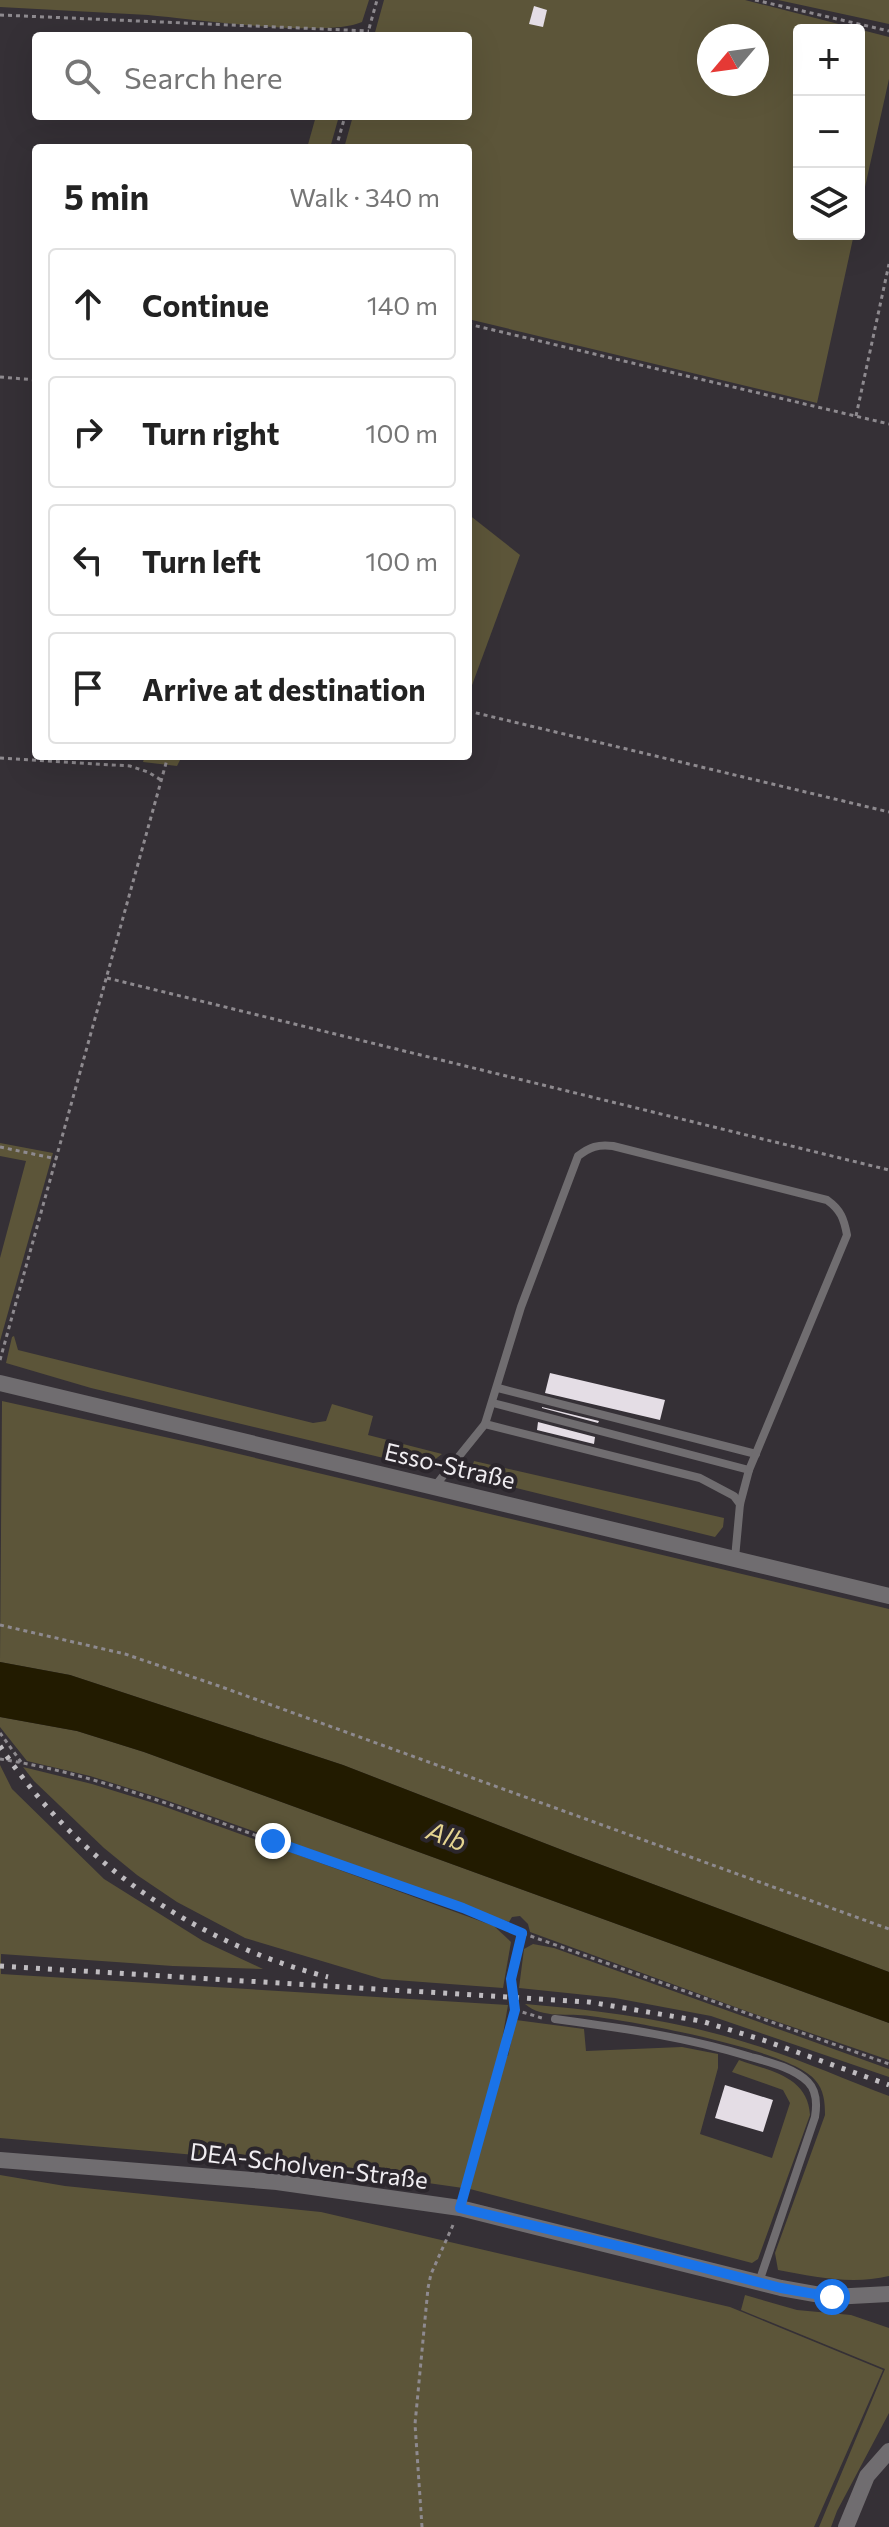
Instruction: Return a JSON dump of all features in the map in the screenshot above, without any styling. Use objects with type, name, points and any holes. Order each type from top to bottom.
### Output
[{"type":"street","name":"Esso-Straße","points":[[0,1383],[889,1596]]},
{"type":"street","name":"DEA-Scholven-Straße","points":[[0,2160],[277,2182],[460,2208],[832,2297],[889,2294]]},
{"type":"street","points":[[846,2527],[867,2476],[889,2451]]},
{"type":"lane","points":[[435,1486],[485,1424],[521,1307],[578,1156],[599,1144],[613,1146],[827,1200],[836,1206],[844,1218],[847,1235],[749,1470],[740,1504],[735,1558]]},
{"type":"lane","points":[[498,1388],[756,1454]]},
{"type":"lane","points":[[493,1403],[749,1470]]},
{"type":"lane","points":[[485,1424],[700,1478],[734,1496],[740,1504]]},
{"type":"lane","points":[[555,2019],[701,2041],[794,2072],[809,2082],[817,2102],[815,2117],[759,2282]]},
{"type":"path","points":[[369,32],[377,0]]},
{"type":"path","points":[[755,0],[889,31]]},
{"type":"path","points":[[0,15],[329,32]]},
{"type":"path","points":[[337,144],[344,120]]},
{"type":"path","points":[[856,417],[889,264]]},
{"type":"path","points":[[472,325],[889,424]]},
{"type":"path","points":[[0,377],[32,380]]},
{"type":"path","points":[[472,712],[889,812]]},
{"type":"path","points":[[0,758],[32,760]]},
{"type":"path","points":[[32,760],[130,766],[162,780]]},
{"type":"path","points":[[0,1360],[167,760]]},
{"type":"path","points":[[107,978],[889,1170]]},
{"type":"path","points":[[0,1147],[57,1159]]},
{"type":"path","points":[[0,1625],[125,1654],[192,1676],[889,1929]]},
{"type":"path","points":[[0,1733],[21,1762]]},
{"type":"path","points":[[0,1759],[21,1762],[164,1802],[889,2064]]},
{"type":"path","points":[[422,2527],[415,2424],[428,2288],[431,2274],[460,2208],[515,2010],[511,1979],[522,1933]]},
{"type":"path","points":[[515,2010],[537,2018],[555,2019]]},
{"type":"shaded area","points":[[0,0],[369,0],[362,22],[344,26],[291,28],[148,15],[0,7]]},
{"type":"shaded area","points":[[384,0],[745,0],[838,24],[793,24],[793,240],[853,240],[817,403],[472,320],[472,144],[345,144],[352,120],[472,120],[472,32],[375,32]]},
{"type":"shaded area","points":[[778,0],[889,0],[889,24]]},
{"type":"shaded area","points":[[865,31],[889,37],[889,79],[865,187]]},
{"type":"shaded area","points":[[315,120],[338,120],[331,144],[308,144]]},
{"type":"shaded area","points":[[472,517],[520,555],[472,685]]},
{"type":"shaded area","points":[[144,760],[180,760],[177,766]]},
{"type":"shaded area","points":[[0,1143],[53,1153],[0,1341],[0,1258],[26,1161],[0,1156]]},
{"type":"shaded area","points":[[14,1336],[18,1350],[313,1423],[326,1421],[332,1404],[373,1416],[368,1435],[442,1454],[429,1464],[417,1466],[91,1388],[6,1363]]},
{"type":"shaded area","points":[[2,1401],[201,1445],[889,1609],[889,1972],[343,1765],[70,1675],[0,1662]]},
{"type":"shaded area","points":[[474,1461],[724,1518],[723,1527],[715,1537],[476,1478],[471,1470]]},
{"type":"shaded area","points":[[0,1717],[77,1731],[144,1752],[889,2023],[889,2060],[530,1932],[528,1924],[520,1916],[512,1917],[509,1922],[160,1798],[90,1776],[27,1761],[0,1727]]},
{"type":"shaded area","points":[[0,1765],[12,1789],[104,1879],[203,1941],[263,1969],[1,1954],[1,1974],[508,2005],[500,2052],[508,2056],[516,2020],[584,2029],[586,2051],[682,2047],[718,2054],[718,2068],[700,2134],[772,2158],[790,2103],[783,2090],[732,2072],[739,2060],[774,2072],[795,2083],[808,2102],[810,2115],[758,2259],[752,2263],[470,2189],[288,2163],[0,2138]]},
{"type":"shaded area","points":[[23,1767],[160,1805],[494,1926],[511,1942],[503,1988],[382,1979],[245,1938],[177,1902],[137,1875],[104,1848]]},
{"type":"shaded area","points":[[533,1944],[554,1948],[889,2069],[889,2077],[711,2016],[615,1998],[519,1988],[524,1949]]},
{"type":"shaded area","points":[[525,2004],[633,2016],[686,2026],[776,2052],[889,2096],[889,2276],[847,2280],[778,2270],[775,2253],[825,2115],[824,2101],[815,2080],[776,2058],[745,2048],[611,2019],[548,2014]]},
{"type":"shaded area","points":[[0,2175],[65,2186],[321,2212],[730,2307],[883,2370],[814,2527],[0,2527]]},
{"type":"shaded area","points":[[745,2295],[797,2310],[851,2315],[889,2328],[889,2413],[831,2527],[819,2527],[885,2369],[741,2310]]},
{"type":"water","name":"Alb","points":[[0,1662],[70,1675],[343,1765],[889,1972],[889,2023],[144,1752],[77,1731],[0,1717]]},
{"type":"building","points":[[534,6],[547,10],[543,27],[529,24]]},
{"type":"building","points":[[550,1373],[665,1400],[660,1420],[545,1393]]},
{"type":"building","points":[[542,1407],[599,1421],[598,1423]]},
{"type":"building","points":[[538,1422],[595,1437],[594,1444],[537,1430]]},
{"type":"building","points":[[725,2085],[773,2100],[763,2132],[715,2118]]},
{"type":"railway","points":[[0,1746],[31,1788],[65,1826],[102,1861],[143,1892],[186,1920],[231,1943],[328,1977]]},
{"type":"railway","points":[[0,1966],[589,2002],[701,2021],[889,2085]]},
{"type":"route","points":[[273,1841],[463,1908],[522,1933],[510,1989],[515,2010],[460,2208],[781,2288],[832,2297]]}]
